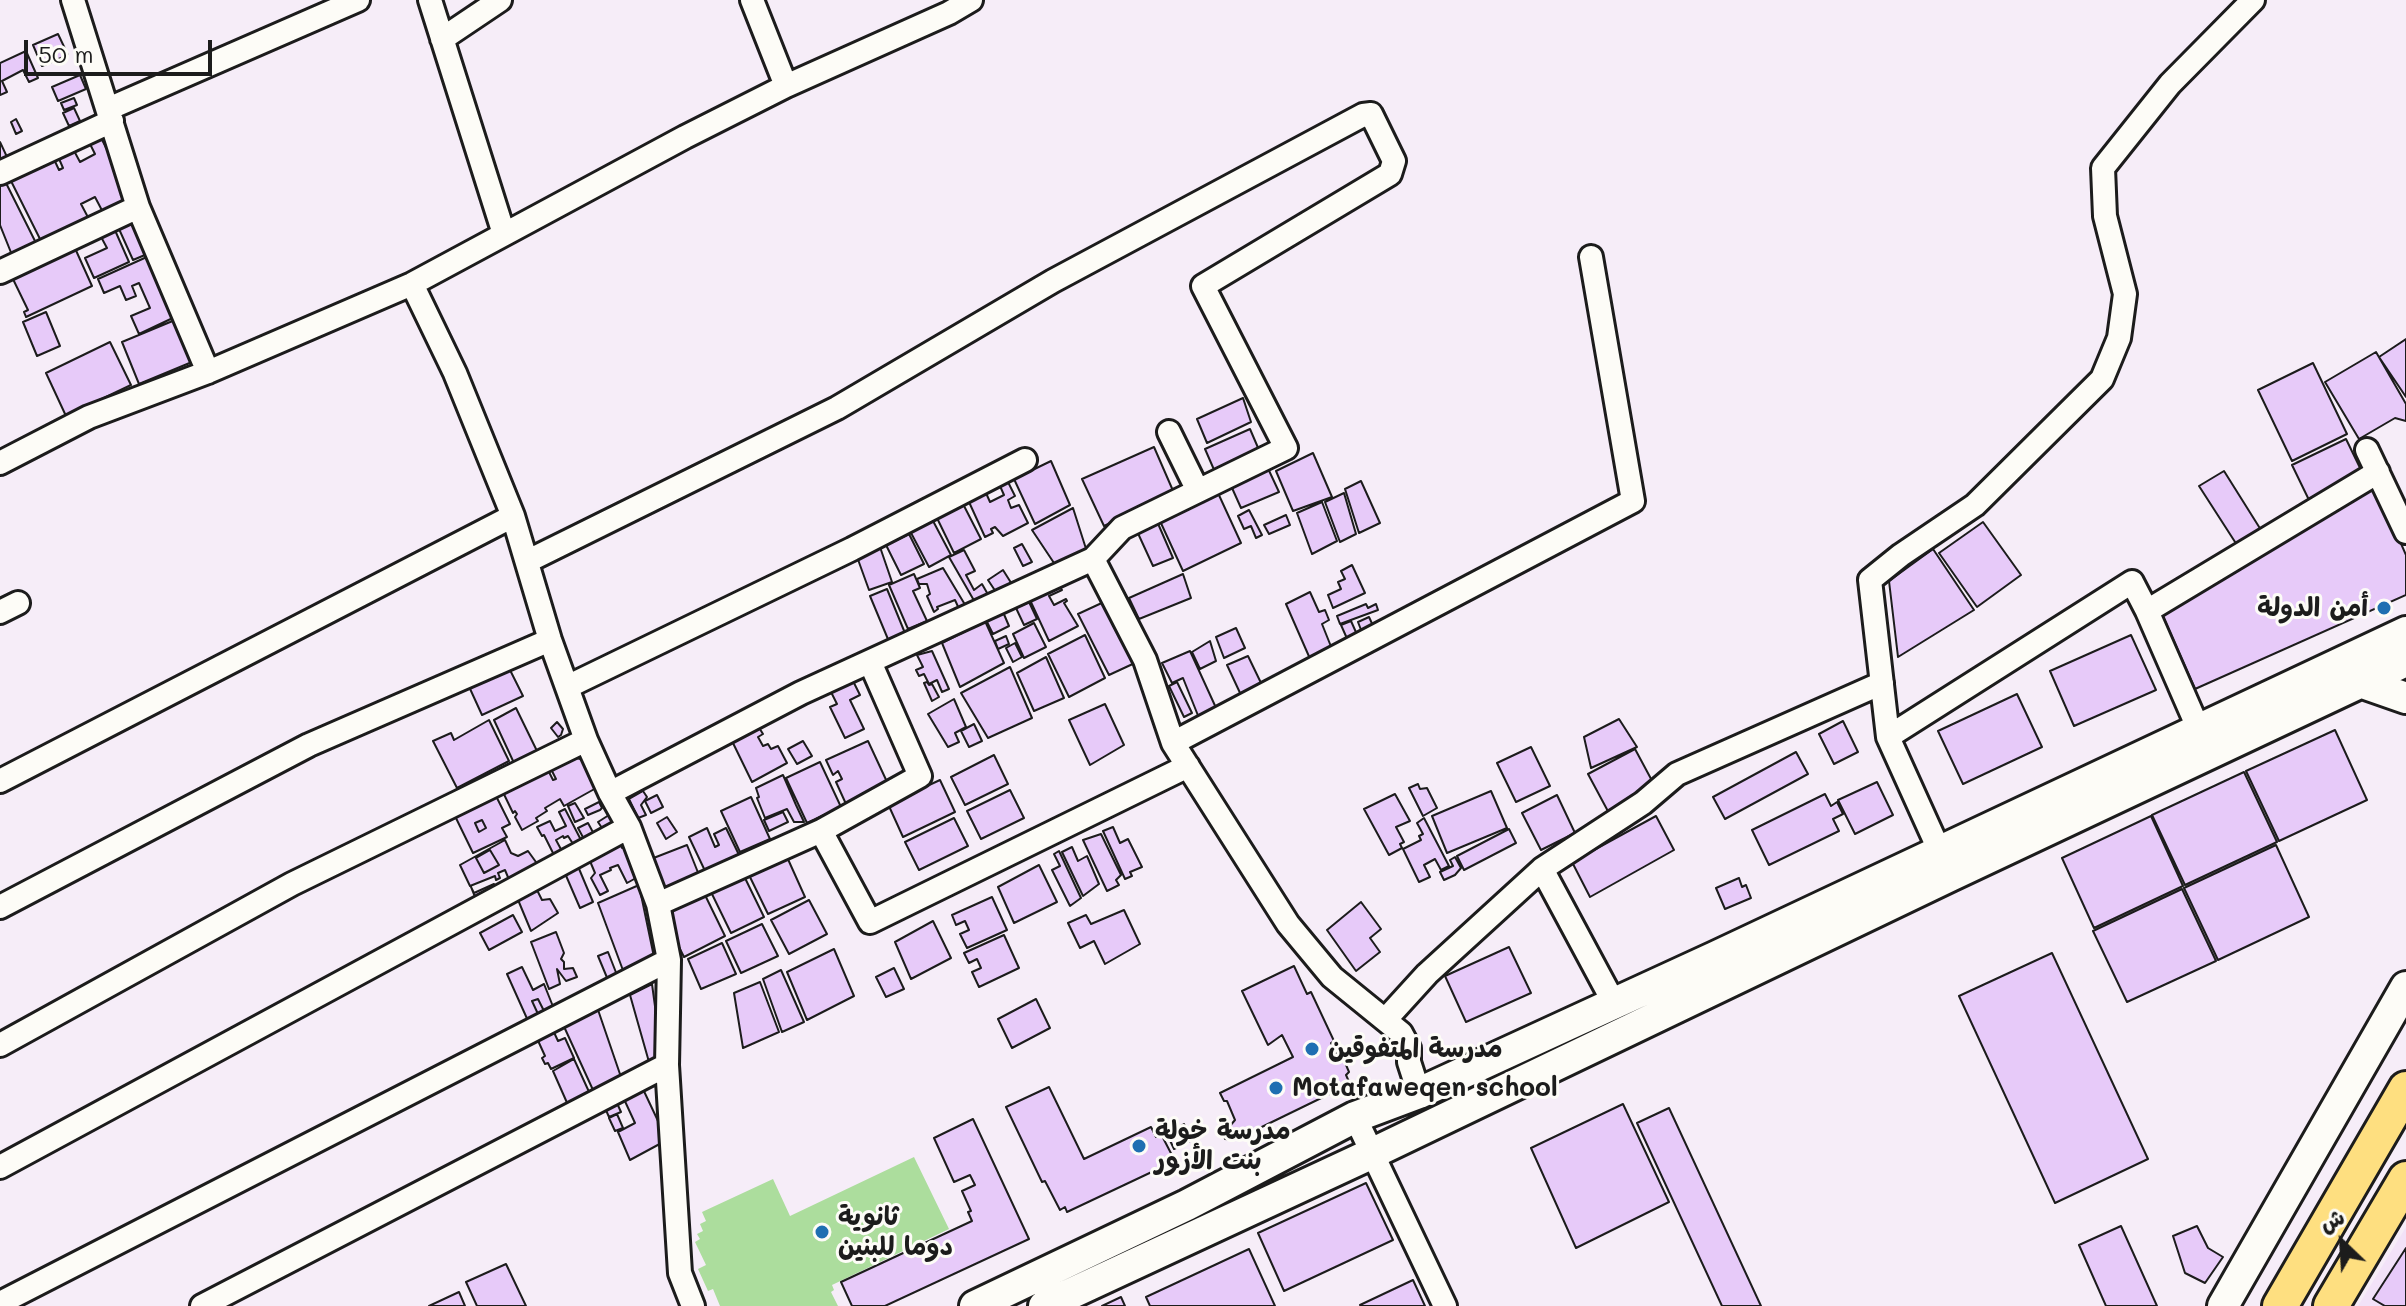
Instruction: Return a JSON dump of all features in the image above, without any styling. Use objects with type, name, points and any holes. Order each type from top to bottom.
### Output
[{"type":"main road","points":[[1044,1306],[1373,1153],[1945,864],[2199,730],[2406,632]]},
{"type":"main road","points":[[975,1306],[1187,1205],[1355,1117],[1419,1093],[1614,1003],[1945,864],[2363,683],[2406,661]]},
{"type":"main road","points":[[2363,683],[2406,698]]},
{"type":"main road","points":[[2223,1306],[2406,987]]},
{"type":"main road","points":[[2280,1306],[2406,1089]]},
{"type":"main road","points":[[2331,1306],[2406,1179]]},
{"type":"street","points":[[73,0],[138,207],[208,372]]},
{"type":"street","points":[[0,173],[110,115],[358,0]]},
{"type":"street","points":[[430,0],[504,234]]},
{"type":"street","points":[[442,39],[500,0]]},
{"type":"street","points":[[752,0],[786,86]]},
{"type":"street","points":[[0,463],[89,417],[208,372],[412,284],[685,137],[971,0]]},
{"type":"street","points":[[1945,864],[1888,737],[1870,580],[1975,505],[2102,379],[2119,338],[2125,294],[2105,216],[2103,168],[2170,84],[2253,0]]},
{"type":"street","points":[[528,561],[837,408],[1053,281],[1363,115],[1371,114],[1394,161],[1390,174],[1203,286],[1286,448],[1122,528],[1093,559],[801,693],[610,793]]},
{"type":"street","points":[[0,272],[138,207]]},
{"type":"street","points":[[1173,743],[1633,501],[1591,257]]},
{"type":"street","points":[[412,284],[455,373],[513,516],[550,640],[586,740],[629,827],[658,904],[669,960],[667,1065],[680,1273],[693,1306]]},
{"type":"street","points":[[1169,432],[1198,491]]},
{"type":"street","points":[[2367,450],[2406,532]]},
{"type":"street","points":[[567,687],[852,549],[1025,460]]},
{"type":"street","points":[[2147,611],[2378,472]]},
{"type":"street","points":[[0,781],[513,516]]},
{"type":"street","points":[[1093,559],[1145,660],[1173,743],[1288,924],[1332,977],[1401,1033],[1409,1048],[1409,1062],[1419,1093]]},
{"type":"street","points":[[1888,737],[2132,582],[2199,730]]},
{"type":"street","points":[[0,907],[309,745],[550,640]]},
{"type":"street","points":[[658,904],[821,831],[920,776],[870,662]]},
{"type":"street","points":[[1386,1019],[1427,974],[1542,869],[1643,803],[1677,774],[1882,683]]},
{"type":"street","points":[[0,1045],[292,884],[586,740]]},
{"type":"street","points":[[821,831],[870,922],[1188,766]]},
{"type":"street","points":[[0,1167],[629,827]]},
{"type":"street","points":[[1542,869],[1614,1003]]},
{"type":"street","points":[[0,1303],[669,960]]},
{"type":"street","points":[[202,1306],[667,1065]]},
{"type":"street","points":[[1355,1117],[1445,1306]]},
{"type":"shaded area","points":[[2406,1227],[2406,1306],[2358,1306]]},
{"type":"green space","name":"ثانوية دوما للبنين","points":[[914,1157],[949,1229],[832,1285],[834,1290],[831,1292],[838,1306],[720,1306],[713,1289],[708,1291],[698,1269],[706,1265],[695,1242],[700,1239],[697,1234],[703,1231],[700,1224],[706,1221],[702,1212],[773,1179],[790,1216]]},
{"type":"building","points":[[58,34],[68,55],[42,66],[33,45]]},
{"type":"building","points":[[26,51],[38,78],[29,82],[23,70],[2,81],[7,92],[0,95],[0,63]]},
{"type":"building","points":[[80,75],[86,89],[58,101],[52,87]]},
{"type":"building","points":[[74,98],[77,105],[64,110],[61,103]]},
{"type":"building","points":[[74,108],[80,121],[69,126],[63,113]]},
{"type":"building","points":[[16,119],[22,131],[16,134],[11,122]]},
{"type":"building","points":[[98,132],[136,206],[107,220],[95,197],[81,204],[91,223],[44,247],[9,177],[52,155],[59,170],[63,168],[57,154],[72,147],[80,162],[95,154],[87,138]]},
{"type":"building","points":[[0,142],[7,157],[0,161]]},
{"type":"building","points":[[4,179],[38,247],[14,260],[0,225],[0,181]]},
{"type":"building","points":[[138,220],[152,252],[133,260],[119,229]]},
{"type":"building","points":[[114,228],[129,262],[94,278],[85,258],[107,248],[100,235]]},
{"type":"building","points":[[74,246],[92,286],[26,317],[24,312],[28,310],[11,275]]},
{"type":"building","points":[[149,256],[177,316],[139,334],[131,316],[150,308],[139,283],[132,286],[136,296],[126,300],[120,286],[104,293],[98,279]]},
{"type":"building","points":[[46,312],[60,346],[37,356],[23,322]]},
{"type":"building","points":[[175,320],[192,362],[139,384],[122,342]]},
{"type":"building","points":[[2406,339],[2406,397],[2379,357]]},
{"type":"building","points":[[110,342],[131,385],[66,416],[46,373]]},
{"type":"building","points":[[2376,352],[2406,404],[2406,421],[2395,418],[2359,439],[2325,382]]},
{"type":"building","points":[[2313,363],[2347,434],[2292,461],[2258,390]]},
{"type":"building","points":[[1243,398],[1251,422],[1207,443],[1197,419]]},
{"type":"building","points":[[1250,429],[1259,450],[1215,472],[1205,449]]},
{"type":"building","points":[[2346,439],[2363,474],[2309,500],[2292,465]]},
{"type":"building","points":[[1154,447],[1174,493],[1104,526],[1082,479]]},
{"type":"building","points":[[1313,453],[1332,497],[1293,511],[1276,471]]},
{"type":"building","points":[[1051,461],[1070,505],[1035,524],[1014,479]]},
{"type":"building","points":[[1265,462],[1279,492],[1241,508],[1228,479]]},
{"type":"building","points":[[2224,471],[2261,530],[2237,545],[2199,486]]},
{"type":"building","points":[[1361,481],[1380,523],[1359,533],[1345,489]]},
{"type":"building","points":[[1008,482],[1015,496],[1008,500],[1011,508],[1019,505],[1028,523],[1003,536],[995,527],[991,529],[993,533],[985,537],[969,502],[986,493],[990,502],[1004,495],[1000,486]]},
{"type":"building","points":[[2374,482],[2406,555],[2406,595],[2195,689],[2161,612]]},
{"type":"building","points":[[1218,493],[1241,543],[1183,571],[1160,521]]},
{"type":"building","points":[[1344,493],[1356,534],[1340,542],[1325,502]]},
{"type":"building","points":[[962,502],[981,539],[954,553],[936,516]]},
{"type":"building","points":[[1322,502],[1337,541],[1312,554],[1297,513]]},
{"type":"building","points":[[1073,508],[1088,555],[1058,569],[1032,530]]},
{"type":"building","points":[[1249,510],[1262,535],[1256,538],[1251,526],[1244,529],[1238,516]]},
{"type":"building","points":[[1286,515],[1290,525],[1269,534],[1264,525]]},
{"type":"building","points":[[932,519],[951,555],[929,567],[910,531]]},
{"type":"building","points":[[1156,519],[1173,558],[1153,566],[1136,529]]},
{"type":"building","points":[[1983,522],[2021,575],[1977,607],[1939,553]]},
{"type":"building","points":[[909,534],[924,564],[901,575],[886,545]]},
{"type":"building","points":[[1022,544],[1032,562],[1023,566],[1014,548]]},
{"type":"building","points":[[880,547],[892,582],[869,590],[856,554]]},
{"type":"building","points":[[1933,549],[1974,610],[1898,657],[1889,581]]},
{"type":"building","points":[[964,550],[975,571],[966,575],[974,590],[982,584],[990,598],[976,604],[949,557]]},
{"type":"building","points":[[1352,565],[1365,593],[1333,608],[1328,595],[1341,589],[1338,582],[1345,579],[1341,571]]},
{"type":"building","points":[[943,568],[967,608],[960,611],[955,600],[937,607],[934,612],[927,596],[930,594],[927,584],[919,584],[917,579]]},
{"type":"building","points":[[1003,570],[1015,589],[1000,598],[988,580]]},
{"type":"building","points":[[914,574],[920,588],[913,591],[927,621],[908,629],[889,585]]},
{"type":"building","points":[[1183,574],[1191,598],[1139,619],[1129,598]]},
{"type":"building","points":[[1058,584],[1062,590],[1049,596],[1054,605],[1066,599],[1064,603],[1078,626],[1049,641],[1030,600]]},
{"type":"building","points":[[887,589],[907,638],[890,644],[870,596]]},
{"type":"building","points":[[1310,592],[1319,612],[1325,610],[1329,620],[1322,624],[1332,649],[1311,661],[1286,604]]},
{"type":"building","points":[[1106,601],[1137,662],[1109,675],[1078,614]]},
{"type":"building","points":[[1029,602],[1037,619],[1024,625],[1016,608]]},
{"type":"building","points":[[1366,604],[1368,608],[1376,604],[1378,610],[1340,624],[1337,616]]},
{"type":"building","points":[[1003,612],[1009,626],[993,634],[986,620]]},
{"type":"building","points":[[1369,617],[1375,630],[1363,635],[1358,622]]},
{"type":"building","points":[[985,621],[1004,663],[960,687],[942,643]]},
{"type":"building","points":[[1351,621],[1359,639],[1349,643],[1341,625]]},
{"type":"building","points":[[1034,623],[1046,647],[1024,658],[1013,634]]},
{"type":"building","points":[[1236,628],[1245,648],[1224,658],[1216,637]]},
{"type":"building","points":[[1085,635],[1105,678],[1069,697],[1048,654]]},
{"type":"building","points":[[2131,635],[2156,690],[2074,726],[2050,671]]},
{"type":"building","points":[[1006,636],[1009,644],[998,649],[995,641]]},
{"type":"building","points":[[1210,641],[1216,661],[1200,669],[1192,652]]},
{"type":"building","points":[[1015,643],[1022,657],[1013,662],[1006,648]]},
{"type":"building","points":[[932,651],[949,689],[942,692],[937,680],[929,684],[924,674],[919,676],[916,670],[923,667],[917,655]]},
{"type":"building","points":[[1190,651],[1217,710],[1199,718],[1183,678],[1172,683],[1162,663]]},
{"type":"building","points":[[1248,656],[1262,685],[1241,695],[1227,665]]},
{"type":"building","points":[[1046,657],[1064,698],[1034,711],[1017,673]]},
{"type":"building","points":[[506,662],[523,696],[482,715],[466,680]]},
{"type":"building","points":[[1010,667],[1032,718],[988,738],[961,693]]},
{"type":"building","points":[[851,677],[860,695],[850,700],[864,729],[845,738],[830,707],[837,704],[829,688]]},
{"type":"building","points":[[1177,682],[1192,713],[1184,717],[1169,686]]},
{"type":"building","points":[[924,683],[932,684],[939,697],[932,701]]},
{"type":"building","points":[[2017,694],[2042,747],[1963,784],[1938,731]]},
{"type":"building","points":[[954,699],[966,727],[955,733],[959,742],[948,747],[928,714]]},
{"type":"building","points":[[1105,704],[1124,745],[1090,765],[1069,720]]},
{"type":"building","points":[[516,708],[537,751],[514,763],[494,720]]},
{"type":"building","points":[[1619,719],[1637,747],[1591,768],[1584,737]]},
{"type":"building","points":[[489,720],[509,761],[457,788],[433,741],[451,733],[454,740]]},
{"type":"building","points":[[1843,721],[1858,752],[1834,764],[1819,734]]},
{"type":"building","points":[[557,722],[563,729],[558,737],[551,728]]},
{"type":"building","points":[[974,724],[982,741],[969,747],[961,731]]},
{"type":"building","points":[[758,726],[763,734],[758,737],[763,746],[768,744],[771,749],[778,746],[787,763],[752,782],[732,741]]},
{"type":"building","points":[[2335,730],[2367,800],[2279,841],[2246,771]]},
{"type":"building","points":[[803,741],[812,756],[797,764],[788,749]]},
{"type":"building","points":[[868,741],[888,784],[846,804],[836,782],[842,779],[838,771],[833,775],[826,760]]},
{"type":"building","points":[[1531,747],[1550,786],[1516,802],[1497,763]]},
{"type":"building","points":[[1635,749],[1657,790],[1610,815],[1588,774]]},
{"type":"building","points":[[1796,752],[1808,774],[1725,819],[1713,797]]},
{"type":"building","points":[[994,755],[1008,784],[965,805],[951,777]]},
{"type":"building","points":[[567,756],[585,760],[598,787],[564,806],[560,799],[545,808],[547,811],[536,818],[538,821],[522,830],[515,817],[517,814],[515,811],[513,813],[500,786],[548,770],[553,780],[556,779],[548,763]]},
{"type":"building","points":[[820,762],[841,807],[807,823],[786,778]]},
{"type":"building","points":[[2244,772],[2277,842],[2185,885],[2152,815]]},
{"type":"building","points":[[783,775],[804,822],[794,822],[787,809],[765,818],[756,788]]},
{"type":"building","points":[[940,780],[955,812],[903,837],[888,804]]},
{"type":"building","points":[[1877,782],[1893,815],[1855,834],[1838,800]]},
{"type":"building","points":[[1418,784],[1420,789],[1427,788],[1437,808],[1423,816],[1409,788]]},
{"type":"building","points":[[1010,790],[1024,818],[981,839],[967,811]]},
{"type":"building","points":[[643,791],[647,797],[641,805],[646,815],[638,818],[629,799]]},
{"type":"building","points":[[1491,791],[1507,828],[1447,853],[1432,816]]},
{"type":"building","points":[[494,792],[510,824],[502,828],[507,837],[473,853],[454,814]],"holes":[[[482,820],[486,828],[479,832],[475,823]]]},
{"type":"building","points":[[1395,794],[1410,821],[1396,827],[1404,842],[1400,844],[1402,848],[1389,855],[1364,809]]},
{"type":"building","points":[[1825,794],[1831,806],[1837,802],[1843,814],[1833,819],[1839,831],[1769,865],[1752,830]]},
{"type":"building","points":[[657,795],[663,807],[651,813],[645,801]]},
{"type":"building","points":[[1557,795],[1575,833],[1541,850],[1522,813]]},
{"type":"building","points":[[751,797],[770,839],[740,852],[721,811]]},
{"type":"building","points":[[599,802],[602,808],[588,815],[585,809]]},
{"type":"building","points":[[575,803],[584,818],[575,822],[568,806]]},
{"type":"building","points":[[565,809],[582,842],[575,847],[568,836],[563,836],[556,840],[563,853],[555,857],[537,827],[550,821],[555,831],[566,826],[559,812]]},
{"type":"building","points":[[783,812],[788,822],[769,831],[764,820]]},
{"type":"building","points":[[609,815],[615,825],[604,831],[598,822]]},
{"type":"building","points":[[1656,816],[1674,850],[1590,897],[1572,862]]},
{"type":"building","points":[[2151,816],[2183,886],[2094,928],[2062,858]]},
{"type":"building","points":[[667,817],[677,832],[666,839],[657,823]]},
{"type":"building","points":[[954,818],[968,846],[919,870],[905,842]]},
{"type":"building","points":[[1424,818],[1449,866],[1441,870],[1435,859],[1424,865],[1430,877],[1419,882],[1403,849],[1421,840],[1419,836],[1423,834],[1417,823]]},
{"type":"building","points":[[482,820],[486,828],[479,832],[475,823]]},
{"type":"building","points":[[588,823],[595,836],[585,841],[578,828]]},
{"type":"building","points":[[1113,827],[1120,843],[1128,839],[1142,867],[1130,872],[1132,876],[1125,879],[1103,831]]},
{"type":"building","points":[[707,828],[715,847],[719,845],[714,834],[726,828],[740,857],[706,873],[689,837]]},
{"type":"building","points":[[1509,829],[1516,843],[1464,870],[1457,856]]},
{"type":"building","points":[[1101,834],[1121,875],[1116,880],[1119,885],[1107,891],[1083,840]]},
{"type":"building","points":[[505,840],[511,853],[518,856],[528,851],[541,869],[477,902],[471,887],[474,893],[494,884],[496,888],[510,882],[505,870],[498,873],[500,878],[496,880],[495,876],[470,886],[460,865]],"holes":[[[490,850],[499,865],[484,873],[476,858]]]},
{"type":"building","points":[[619,840],[622,848],[626,847],[636,878],[627,883],[618,865],[610,868],[600,875],[608,891],[600,895],[591,878],[595,873],[587,854]]},
{"type":"building","points":[[687,845],[699,875],[663,890],[651,859]]},
{"type":"building","points":[[2276,845],[2309,917],[2218,960],[2184,888]]},
{"type":"building","points":[[1072,847],[1078,861],[1087,856],[1099,884],[1083,896],[1062,852]]},
{"type":"building","points":[[490,850],[499,865],[484,873],[476,858]]},
{"type":"building","points":[[1059,851],[1081,898],[1070,906],[1052,870],[1060,866],[1054,854]]},
{"type":"building","points":[[787,857],[805,897],[768,914],[749,875]]},
{"type":"building","points":[[1455,857],[1461,868],[1444,880],[1440,872],[1453,866],[1450,860]]},
{"type":"building","points":[[577,864],[593,902],[580,908],[564,871]]},
{"type":"building","points":[[1039,865],[1057,902],[1014,923],[998,887]]},
{"type":"building","points":[[744,876],[764,917],[731,933],[711,892]]},
{"type":"building","points":[[1739,878],[1742,887],[1746,885],[1751,898],[1725,909],[1716,888]]},
{"type":"building","points":[[639,885],[654,957],[624,973],[598,903]]},
{"type":"building","points":[[535,886],[542,900],[550,899],[558,913],[531,931],[516,895]]},
{"type":"building","points":[[2182,889],[2216,961],[2127,1002],[2093,931]]},
{"type":"building","points":[[705,895],[725,936],[684,957],[663,915]]},
{"type":"building","points":[[992,897],[1007,930],[967,948],[960,934],[969,930],[965,921],[956,925],[952,915]]},
{"type":"building","points":[[809,900],[827,934],[789,954],[771,920]]},
{"type":"building","points":[[1361,902],[1381,929],[1370,938],[1380,952],[1356,971],[1327,930]]},
{"type":"building","points":[[1124,910],[1140,944],[1105,964],[1094,941],[1080,948],[1068,923],[1086,915],[1091,924]]},
{"type":"building","points":[[513,915],[522,932],[489,950],[480,933]]},
{"type":"building","points":[[933,921],[951,958],[911,979],[895,942]]},
{"type":"building","points":[[762,924],[778,956],[741,973],[726,941]]},
{"type":"building","points":[[556,932],[564,953],[561,959],[564,969],[573,968],[577,977],[566,981],[557,969],[560,984],[549,989],[531,942]]},
{"type":"building","points":[[1004,935],[1019,968],[979,987],[972,972],[981,968],[977,959],[969,963],[964,953]]},
{"type":"building","points":[[722,943],[736,974],[701,989],[688,959]]},
{"type":"building","points":[[1509,947],[1531,993],[1466,1022],[1445,976]]},
{"type":"building","points":[[834,949],[854,996],[807,1020],[787,972]]},
{"type":"building","points":[[608,952],[617,975],[608,980],[598,956]]},
{"type":"building","points":[[2052,953],[2148,1159],[2055,1203],[1959,996]]},
{"type":"building","name":"مدرسة المتفوقين","points":[[1294,966],[1307,994],[1311,992],[1334,1041],[1331,1043],[1337,1055],[1341,1053],[1350,1084],[1235,1140],[1225,1139],[1223,1134],[1235,1120],[1220,1093],[1293,1057],[1282,1035],[1268,1045],[1242,991]]},
{"type":"building","points":[[522,967],[533,990],[544,984],[554,1009],[529,1023],[507,974]],"holes":[[[538,999],[544,1011],[538,1014],[532,1001]]]},
{"type":"building","points":[[894,968],[904,989],[886,997],[876,977]]},
{"type":"building","points":[[781,970],[804,1022],[782,1032],[763,979]]},
{"type":"building","points":[[760,982],[779,1032],[743,1048],[734,993]]},
{"type":"building","points":[[652,984],[662,1058],[649,1062],[630,995]]},
{"type":"building","points":[[538,999],[544,1011],[538,1014],[532,1001]]},
{"type":"building","points":[[1036,999],[1050,1028],[1012,1048],[998,1019]]},
{"type":"building","points":[[596,1004],[621,1077],[593,1090],[561,1020]]},
{"type":"building","points":[[552,1028],[558,1041],[565,1038],[574,1058],[551,1069],[542,1058],[545,1056],[535,1034]]},
{"type":"building","points":[[574,1059],[590,1094],[568,1105],[553,1071]]},
{"type":"building","points":[[642,1087],[667,1140],[630,1160],[618,1132],[635,1123],[623,1097]]},
{"type":"building","name":"مدرسة خولة بنت الأزور","points":[[1049,1087],[1084,1159],[1151,1127],[1156,1137],[1161,1134],[1175,1161],[1067,1212],[1065,1207],[1060,1210],[1045,1181],[1042,1182],[1006,1107]]},
{"type":"building","points":[[616,1101],[621,1112],[609,1117],[605,1108]]},
{"type":"building","points":[[1623,1104],[1669,1202],[1576,1248],[1531,1148]]},
{"type":"building","points":[[1669,1108],[1761,1306],[1722,1306],[1637,1123]]},
{"type":"building","points":[[617,1114],[623,1128],[615,1131],[609,1118]]},
{"type":"building","name":"ثانوية دوما للبنين","points":[[973,1119],[1029,1239],[885,1306],[852,1306],[841,1282],[972,1221],[962,1191],[975,1185],[970,1175],[954,1182],[934,1138]]},
{"type":"building","name":"مدرسة خولة بنت الأزور","points":[[1184,1124],[1192,1140],[1174,1149],[1167,1134]]},
{"type":"building","points":[[1366,1183],[1393,1240],[1284,1291],[1258,1233]]},
{"type":"building","points":[[2121,1226],[2157,1306],[2106,1306],[2079,1245]]},
{"type":"building","points":[[2197,1226],[2208,1248],[2223,1257],[2205,1283],[2185,1273],[2173,1236]]},
{"type":"building","points":[[2406,1248],[2406,1306],[2385,1306],[2373,1299]]},
{"type":"building","points":[[1249,1249],[1275,1306],[1150,1306],[1146,1297]]},
{"type":"building","points":[[506,1264],[526,1306],[477,1306],[466,1282]]},
{"type":"building","points":[[1413,1280],[1425,1306],[1360,1305]]},
{"type":"building","points":[[459,1292],[465,1306],[429,1306]]},
{"type":"building","points":[[1121,1297],[1125,1306],[1102,1306]]},
{"type":"place","name":"أمن الدولة","points":[[2384,608]]},
{"type":"place","name":"مدرسة المتفوقين","points":[[1312,1049]]},
{"type":"place","name":"Motafaweqen school","points":[[1276,1088]]},
{"type":"place","name":"مدرسة خولة بنت الأزور","points":[[1139,1146]]},
{"type":"place","name":"ثانوية دوما للبنين","points":[[822,1232]]}]
